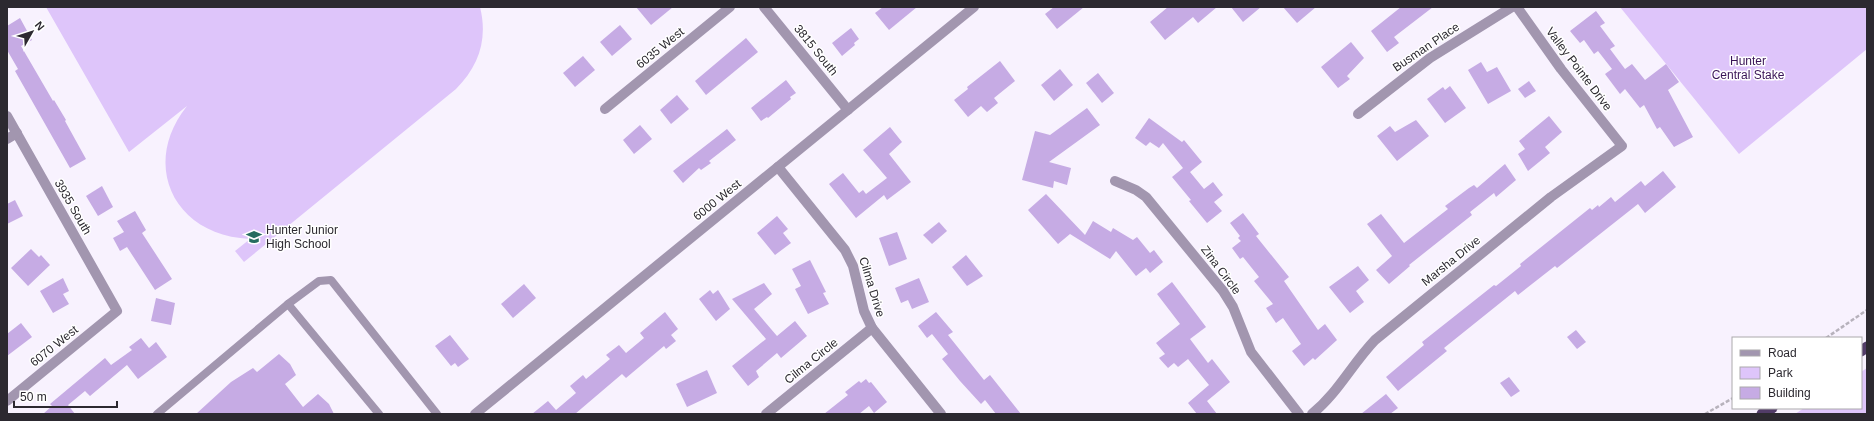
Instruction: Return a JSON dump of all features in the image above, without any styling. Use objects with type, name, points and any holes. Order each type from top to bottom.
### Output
[{"type":"street","name":"6035 West","points":[[606,109],[730,7]]},
{"type":"street","name":"3815 South","points":[[764,7],[848,110]]},
{"type":"street","name":"Busman Place","points":[[1358,114],[1430,58],[1512,7]]},
{"type":"street","name":"Valley Pointe Drive","points":[[1517,7],[1561,69],[1622,146]]},
{"type":"street","name":"6000 West","points":[[475,414],[972,8]]},
{"type":"street","name":"3935 South","points":[[7,116],[117,311]]},
{"type":"street","points":[[7,139],[17,133]]},
{"type":"street","name":"Marsha Drive","points":[[1312,414],[1331,398],[1360,357],[1375,340],[1551,196],[1622,146]]},
{"type":"street","name":"Cilma Drive","points":[[778,167],[845,250],[853,266],[864,311],[872,328],[942,414]]},
{"type":"street","name":"Zina Circle","points":[[1115,180],[1136,190],[1146,197],[1223,291],[1233,307],[1255,358],[1299,414]]},
{"type":"street","name":"6070 West","points":[[7,401],[117,311]]},
{"type":"street","name":"Cilma Circle","points":[[766,414],[872,328]]},
{"type":"lane","points":[[157,414],[288,304],[319,281],[331,280],[437,414]]},
{"type":"lane","points":[[288,304],[379,414]]},
{"type":"path","points":[[1827,337],[1867,310]]},
{"type":"path","points":[[1705,414],[1732,399]]},
{"type":"green space","name":"Hunter Junior High School","points":[[46,7],[480,7],[483,30],[480,51],[476,61],[471,71],[456,89],[244,262],[235,251],[250,239],[224,235],[201,225],[184,211],[172,194],[166,173],[166,151],[173,129],[187,106],[129,152]]},
{"type":"green space","name":"Hunter Central Stake","points":[[1620,7],[1867,7],[1867,49],[1739,154]]},
{"type":"green space","points":[[1867,368],[1867,414],[1795,414],[1802,409],[1862,409],[1862,371]]},
{"type":"building","points":[[636,7],[673,7],[651,25]]},
{"type":"building","points":[[883,7],[917,7],[889,30],[875,13]]},
{"type":"building","points":[[1054,7],[1084,7],[1057,29],[1045,14]]},
{"type":"building","points":[[1168,7],[1217,7],[1198,23],[1193,17],[1165,40],[1150,22]]},
{"type":"building","points":[[1231,7],[1261,7],[1243,22]]},
{"type":"building","points":[[1283,7],[1316,7],[1297,23]]},
{"type":"building","points":[[1401,7],[1433,7],[1394,37],[1399,43],[1387,52],[1371,31]]},
{"type":"building","points":[[1596,11],[1605,23],[1600,26],[1615,46],[1610,49],[1625,69],[1632,64],[1645,80],[1666,64],[1679,82],[1668,90],[1693,137],[1674,147],[1660,127],[1657,129],[1644,105],[1640,108],[1625,89],[1620,94],[1605,74],[1612,69],[1598,51],[1594,54],[1584,40],[1580,43],[1570,31]]},
{"type":"building","points":[[20,18],[32,40],[21,46],[53,101],[54,100],[66,120],[65,121],[86,159],[70,168],[15,71],[18,69],[7,50],[7,26]]},
{"type":"building","points":[[620,25],[632,39],[612,56],[600,42]]},
{"type":"building","points":[[851,28],[859,39],[854,43],[855,45],[842,56],[832,43]]},
{"type":"building","points":[[746,38],[758,52],[706,95],[695,81]]},
{"type":"building","points":[[1351,42],[1364,58],[1347,76],[1350,79],[1338,88],[1321,67]]},
{"type":"building","points":[[583,56],[595,70],[575,87],[563,73]]},
{"type":"building","points":[[1000,61],[1015,81],[994,98],[998,103],[987,112],[981,106],[968,117],[954,100],[968,89],[967,87]]},
{"type":"building","points":[[1481,62],[1487,72],[1497,67],[1511,91],[1488,104],[1468,70]]},
{"type":"building","points":[[1060,69],[1073,85],[1054,101],[1041,85]]},
{"type":"building","points":[[1098,73],[1114,93],[1102,103],[1086,83]]},
{"type":"building","points":[[786,80],[796,93],[768,118],[767,117],[761,121],[751,108]]},
{"type":"building","points":[[1529,81],[1536,91],[1525,98],[1518,89]]},
{"type":"building","points":[[1450,86],[1466,108],[1445,123],[1427,99],[1443,87],[1445,90]]},
{"type":"building","points":[[677,95],[689,109],[671,124],[660,110]]},
{"type":"building","points":[[1087,108],[1100,125],[1049,162],[1071,168],[1067,185],[1054,181],[1053,188],[1022,180],[1035,131],[1050,135]]},
{"type":"building","points":[[1549,116],[1562,132],[1545,147],[1550,153],[1528,171],[1518,154],[1525,149],[1519,141]]},
{"type":"building","points":[[1149,118],[1182,142],[1184,140],[1202,162],[1190,172],[1204,189],[1213,182],[1223,195],[1214,202],[1222,211],[1207,223],[1172,177],[1183,168],[1163,143],[1159,148],[1150,142],[1146,146],[1135,138]]},
{"type":"building","points":[[1416,120],[1429,136],[1397,161],[1377,136],[1390,126],[1395,132]]},
{"type":"building","points":[[640,125],[652,139],[634,154],[623,140]]},
{"type":"building","points":[[890,127],[902,142],[889,154],[911,182],[887,200],[884,195],[856,218],[829,184],[843,173],[859,193],[863,190],[866,194],[887,178],[863,150]]},
{"type":"building","points":[[727,129],[736,140],[709,161],[711,163],[701,170],[699,168],[683,183],[673,171]]},
{"type":"building","points":[[1505,164],[1516,180],[1496,197],[1494,193],[1470,212],[1472,215],[1409,265],[1410,266],[1389,284],[1376,270],[1392,256],[1367,224],[1381,214],[1404,243],[1448,209],[1445,206],[1474,185],[1477,188]]},
{"type":"building","points":[[1663,171],[1676,187],[1645,213],[1638,204],[1557,268],[1555,266],[1518,295],[1515,291],[1444,348],[1447,351],[1398,391],[1386,377],[1424,345],[1422,342],[1494,285],[1496,286],[1521,266],[1520,264],[1590,208],[1592,210],[1598,205],[1599,207],[1611,197],[1615,202],[1641,181],[1645,186]]},
{"type":"building","points":[[102,186],[113,207],[98,216],[86,196]]},
{"type":"building","points":[[1046,194],[1085,235],[1093,221],[1111,232],[1113,228],[1133,240],[1137,237],[1150,253],[1154,250],[1163,262],[1150,273],[1146,268],[1136,276],[1116,251],[1110,259],[1070,234],[1058,244],[1028,210]]},
{"type":"building","points":[[15,200],[23,216],[7,224],[7,204]]},
{"type":"building","points":[[135,211],[146,230],[142,233],[172,279],[155,290],[127,247],[120,251],[113,238],[124,232],[117,221]]},
{"type":"building","points":[[1243,213],[1259,234],[1256,236],[1289,277],[1284,281],[1318,330],[1325,324],[1337,340],[1315,360],[1313,358],[1304,366],[1292,351],[1301,344],[1283,318],[1276,323],[1266,308],[1273,304],[1254,281],[1259,277],[1243,257],[1240,259],[1232,248],[1241,241],[1238,238],[1240,236],[1230,223]]},
{"type":"building","points":[[777,216],[788,229],[783,233],[791,243],[775,255],[757,233]]},
{"type":"building","points":[[939,222],[947,231],[932,244],[923,235]]},
{"type":"building","points":[[897,232],[907,259],[889,266],[879,238]]},
{"type":"building","points":[[31,249],[39,257],[41,255],[50,265],[28,286],[11,268]]},
{"type":"building","points":[[966,255],[983,276],[967,286],[952,267]]},
{"type":"building","points":[[810,260],[826,292],[823,293],[829,304],[808,314],[795,289],[801,286],[792,269]]},
{"type":"building","points":[[1358,266],[1369,280],[1356,291],[1364,302],[1350,313],[1329,287]]},
{"type":"building","points":[[63,278],[69,291],[63,294],[69,304],[53,313],[40,291]]},
{"type":"building","points":[[919,278],[929,302],[912,309],[908,300],[901,303],[895,288]]},
{"type":"building","points":[[1172,282],[1206,327],[1190,339],[1208,363],[1212,359],[1230,382],[1207,401],[1217,414],[1197,414],[1188,403],[1209,385],[1188,359],[1178,367],[1174,363],[1168,368],[1159,358],[1165,354],[1156,343],[1180,324],[1157,294]]},
{"type":"building","points":[[764,283],[772,294],[754,309],[777,336],[795,321],[807,336],[781,358],[777,353],[756,371],[759,377],[748,386],[732,366],[766,339],[732,299]]},
{"type":"building","points":[[524,284],[536,298],[513,318],[501,304]]},
{"type":"building","points":[[710,290],[713,294],[718,290],[730,309],[716,321],[699,299]]},
{"type":"building","points":[[156,298],[175,303],[171,325],[151,321]]},
{"type":"building","points":[[665,312],[678,329],[671,335],[676,341],[666,349],[664,346],[626,378],[622,374],[575,414],[532,414],[548,401],[556,410],[576,393],[570,386],[583,375],[586,379],[610,359],[606,355],[619,345],[626,353],[644,338],[640,333]]},
{"type":"building","points":[[936,312],[953,332],[948,335],[984,380],[990,375],[1021,414],[996,414],[985,400],[981,404],[960,381],[942,359],[948,354],[932,334],[927,338],[918,326]]},
{"type":"building","points":[[21,323],[32,337],[7,356],[7,334]]},
{"type":"building","points":[[1576,330],[1586,342],[1577,349],[1567,337]]},
{"type":"building","points":[[450,335],[469,359],[458,367],[455,363],[451,366],[435,346]]},
{"type":"building","points":[[141,338],[149,348],[156,342],[167,357],[138,379],[127,365],[90,396],[85,391],[68,405],[75,414],[43,414],[52,406],[50,404],[105,358],[111,365],[132,350],[129,347]]},
{"type":"building","points":[[279,354],[290,364],[296,375],[285,384],[303,407],[318,394],[329,404],[334,414],[196,414],[231,382],[253,368],[257,372]]},
{"type":"building","points":[[707,370],[717,393],[687,407],[676,384]]},
{"type":"building","points":[[1509,377],[1520,391],[1511,397],[1500,383]]},
{"type":"building","points":[[866,379],[869,383],[871,382],[887,402],[874,413],[869,406],[859,414],[824,414],[848,395],[845,392],[859,381],[861,383]]},
{"type":"building","points":[[1386,394],[1398,408],[1390,414],[1361,414]]},
{"type":"place","name":"Hunter Junior High School","points":[[254,237]]}]
